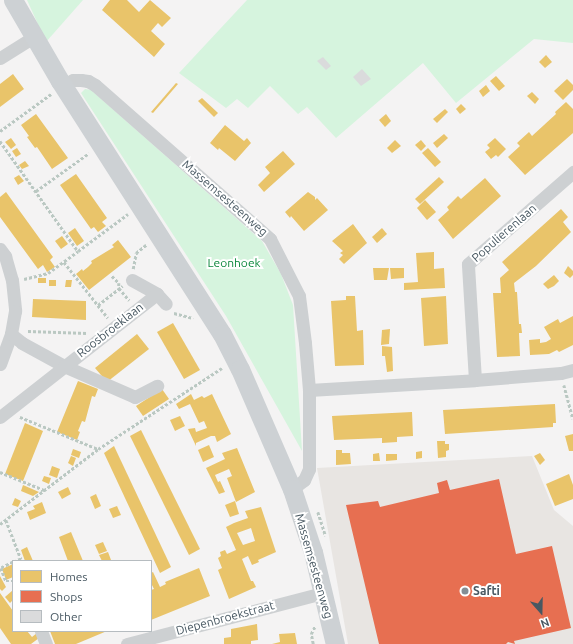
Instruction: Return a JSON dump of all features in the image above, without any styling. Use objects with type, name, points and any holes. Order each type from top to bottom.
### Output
[{"type":"main road","name":"Massemsesteenweg","points":[[13,0],[34,37],[56,92],[222,334],[240,369],[292,489],[313,552],[335,644]]},
{"type":"street","points":[[0,58],[34,37]]},
{"type":"street","name":"Massemsesteenweg","points":[[56,92],[73,80],[88,81],[95,85],[270,239],[299,296],[305,342],[309,390],[309,469],[304,480],[292,489]]},
{"type":"street","name":"Populierenlaan","points":[[475,380],[468,264],[573,172]]},
{"type":"street","points":[[0,249],[5,256],[12,282],[15,312],[11,332],[1,358]]},
{"type":"street","name":"Roosbroeklaan","points":[[132,280],[157,294],[166,304]]},
{"type":"street","name":"Roosbroeklaan","points":[[3,414],[157,294]]},
{"type":"street","name":"Roosbroeklaan","points":[[11,332],[22,343],[64,366],[134,397],[157,386]]},
{"type":"street","points":[[309,390],[475,380],[567,371]]},
{"type":"street","name":"Diepenbroekstraat","points":[[127,644],[323,593]]},
{"type":"street","points":[[40,632],[46,644]]},
{"type":"path","points":[[0,132],[56,92]]},
{"type":"path","points":[[0,141],[78,251]]},
{"type":"path","points":[[36,191],[90,152],[86,146]]},
{"type":"path","points":[[12,282],[48,273],[129,213],[133,219]]},
{"type":"path","points":[[98,305],[119,288],[132,280],[136,253],[149,244],[145,238]]},
{"type":"path","points":[[11,332],[110,330],[98,305],[64,262]]},
{"type":"path","points":[[112,276],[119,284],[119,288],[136,310]]},
{"type":"path","points":[[166,304],[168,311],[185,317],[197,318],[193,312]]},
{"type":"path","points":[[221,361],[227,373]]},
{"type":"path","points":[[0,524],[98,449],[224,367]]},
{"type":"path","points":[[567,371],[573,419]]},
{"type":"path","points":[[3,414],[98,449]]},
{"type":"path","points":[[0,472],[44,491]]},
{"type":"path","points":[[6,520],[20,559],[18,560]]},
{"type":"path","points":[[12,562],[1,568],[6,581],[12,581]]},
{"type":"path","points":[[313,644],[311,634],[317,623]]},
{"type":"shaded area","name":"Safti","points":[[532,456],[554,510],[573,526],[573,644],[348,644],[317,468]]},
{"type":"green space","points":[[27,0],[83,0],[46,42]]},
{"type":"green space","points":[[247,0],[573,0],[573,43],[534,39],[456,103],[423,63],[336,138],[307,107],[298,114],[270,86],[248,108],[237,99],[226,108],[179,73]]},
{"type":"green space","name":"Leonhoek","points":[[85,89],[91,90],[262,241],[281,274],[293,305],[302,451],[226,316],[81,93]]},
{"type":"building: Homes","points":[[110,0],[127,0],[139,12],[150,0],[171,18],[162,27],[158,23],[151,31],[165,44],[154,57],[102,10]]},
{"type":"building: Homes","points":[[546,55],[552,62],[545,68],[539,62]]},
{"type":"building: Homes","points":[[13,74],[24,89],[0,107],[0,84]]},
{"type":"building: Homes","points":[[496,76],[505,86],[499,91],[490,81]]},
{"type":"building: Homes","points":[[567,79],[573,85],[573,90],[563,100],[554,91]]},
{"type":"building: Homes","points":[[176,83],[178,84],[153,113],[151,112]]},
{"type":"building: Homes","points":[[486,85],[490,91],[483,97],[479,91]]},
{"type":"building: Homes","points":[[532,92],[539,99],[535,104],[527,96]]},
{"type":"building: Homes","points":[[202,98],[218,113],[214,117],[198,101]]},
{"type":"building: Homes","points":[[566,102],[573,109],[573,133],[525,175],[508,157],[520,146],[517,143],[529,132],[532,136],[556,114],[555,112]]},
{"type":"building: Homes","points":[[461,104],[466,109],[460,114],[456,109]]},
{"type":"building: Homes","points":[[445,109],[448,112],[437,123],[433,119]]},
{"type":"building: Homes","points":[[36,114],[68,158],[52,169],[37,147],[35,148],[27,137],[29,136],[21,125]]},
{"type":"building: Homes","points":[[386,114],[391,121],[385,127],[379,120]]},
{"type":"building: Homes","points":[[225,125],[244,141],[247,138],[251,143],[235,161],[219,148],[218,150],[210,143]]},
{"type":"building: Homes","points":[[444,134],[448,138],[437,148],[433,143]]},
{"type":"building: Homes","points":[[11,138],[16,145],[11,149],[5,142]]},
{"type":"building: Homes","points":[[495,138],[506,149],[498,157],[496,155],[491,159],[485,152],[490,148],[487,145]]},
{"type":"building: Homes","points":[[395,140],[401,146],[392,153],[387,148]]},
{"type":"building: Homes","points":[[421,140],[426,146],[421,151],[415,145]]},
{"type":"building: Homes","points":[[17,148],[21,154],[16,157],[12,151]]},
{"type":"building: Homes","points":[[428,148],[441,162],[435,167],[422,153]]},
{"type":"building: Homes","points":[[283,151],[295,164],[264,192],[258,185],[270,173],[265,167]]},
{"type":"building: Homes","points":[[25,161],[29,166],[22,169],[19,165]]},
{"type":"building: Homes","points":[[76,174],[107,218],[102,222],[106,226],[98,232],[94,227],[91,229],[60,185]]},
{"type":"building: Homes","points":[[19,175],[24,181],[18,185],[14,178]]},
{"type":"building: Homes","points":[[439,177],[444,182],[420,204],[415,199]]},
{"type":"building: Homes","points":[[485,178],[501,196],[453,239],[438,220],[449,210],[447,207],[458,196],[461,199]]},
{"type":"building: Homes","points":[[6,192],[53,257],[50,260],[55,267],[47,272],[43,265],[38,269],[0,217],[0,197]]},
{"type":"building: Homes","points":[[308,192],[315,197],[315,200],[317,198],[328,210],[304,231],[291,216],[290,218],[285,212]]},
{"type":"building: Homes","points":[[425,200],[436,212],[427,220],[417,208]]},
{"type":"building: Homes","points":[[561,209],[568,217],[563,222],[571,232],[536,266],[514,283],[515,292],[517,292],[519,324],[521,324],[522,333],[519,333],[520,356],[497,357],[493,293],[501,293],[500,278],[509,270],[502,262]]},
{"type":"building: Homes","points":[[353,224],[367,243],[344,264],[339,259],[343,255],[340,253],[343,251],[332,241]]},
{"type":"building: Homes","points":[[75,228],[84,241],[77,246],[68,233]]},
{"type":"building: Homes","points":[[382,228],[387,234],[377,243],[372,237]]},
{"type":"building: Homes","points":[[62,236],[68,244],[61,249],[55,241]]},
{"type":"building: Homes","points":[[118,240],[131,257],[89,290],[76,274],[82,269],[83,271],[88,267],[92,263],[91,261],[114,247],[112,245]]},
{"type":"building: Homes","points":[[434,252],[434,269],[444,268],[445,288],[404,290],[404,283],[418,282],[416,253]]},
{"type":"building: Homes","points":[[568,266],[573,271],[573,275],[570,278],[564,273]]},
{"type":"building: Homes","points":[[373,268],[389,268],[387,280],[374,280]]},
{"type":"building: Homes","points":[[390,268],[404,268],[404,278],[391,279]]},
{"type":"building: Homes","points":[[554,275],[559,281],[548,289],[543,284]]},
{"type":"building: Homes","points":[[38,278],[46,278],[46,283],[38,283]]},
{"type":"building: Homes","points":[[49,280],[56,280],[56,286],[49,286]]},
{"type":"building: Homes","points":[[66,280],[72,280],[71,287],[65,287]]},
{"type":"building: Homes","points":[[346,296],[355,296],[357,331],[363,330],[364,365],[335,366],[331,301],[346,300]]},
{"type":"building: Homes","points":[[446,296],[448,344],[424,346],[421,298]]},
{"type":"building: Homes","points":[[33,299],[86,301],[86,320],[32,317]]},
{"type":"building: Homes","points":[[573,316],[573,345],[559,352],[557,350],[549,354],[530,355],[529,340],[540,339],[540,343],[546,342],[551,339],[544,327],[558,319],[560,323]]},
{"type":"building: Homes","points":[[173,323],[200,370],[184,379],[157,332]]},
{"type":"building: Homes","points":[[390,329],[389,344],[381,345],[382,330]]},
{"type":"building: Homes","points":[[137,334],[149,349],[107,382],[95,368]]},
{"type":"building: Homes","points":[[382,346],[392,347],[393,371],[387,372],[385,356],[382,356]]},
{"type":"building: Homes","points":[[78,381],[98,389],[95,397],[92,396],[85,422],[82,421],[78,431],[80,432],[77,440],[57,432]]},
{"type":"building: Homes","points":[[162,389],[169,399],[143,416],[136,406]]},
{"type":"building: Homes","points":[[191,394],[194,400],[202,396],[204,398],[212,394],[231,434],[217,442],[215,436],[211,436],[196,443],[196,446],[188,429],[195,428],[196,432],[207,428],[204,421],[199,423],[190,404],[179,409],[176,404]]},
{"type":"building: Homes","points":[[555,404],[556,423],[553,423],[553,427],[445,434],[443,410]]},
{"type":"building: Homes","points":[[412,412],[413,436],[397,437],[397,442],[382,443],[382,438],[334,440],[332,416]]},
{"type":"building: Homes","points":[[180,416],[185,426],[175,431],[170,420]]},
{"type":"building: Homes","points":[[25,423],[43,431],[23,481],[5,474]]},
{"type":"building: Homes","points":[[141,430],[200,549],[189,555],[130,436]]},
{"type":"building: Homes","points":[[573,434],[573,451],[569,451],[565,436]]},
{"type":"building: Homes","points":[[437,441],[445,441],[445,444],[449,444],[449,450],[446,451],[446,457],[438,458]]},
{"type":"building: Homes","points":[[209,445],[214,457],[203,462],[198,450]]},
{"type":"building: Homes","points":[[114,446],[171,567],[160,573],[104,453]]},
{"type":"building: Homes","points":[[237,448],[255,492],[236,502],[227,478],[232,476],[229,469],[215,475],[218,482],[220,481],[225,492],[219,494],[206,468],[225,459],[222,453]]},
{"type":"building: Homes","points":[[73,449],[81,452],[79,458],[71,455]]},
{"type":"building: Homes","points":[[336,450],[342,450],[342,453],[350,453],[351,464],[336,465]]},
{"type":"building: Homes","points":[[422,451],[422,458],[416,459],[416,452]]},
{"type":"building: Homes","points":[[379,453],[380,461],[373,461],[373,454]]},
{"type":"building: Homes","points":[[540,453],[545,460],[540,465],[534,456]]},
{"type":"building: Homes","points":[[386,454],[397,454],[397,460],[386,461]]},
{"type":"building: Homes","points":[[71,456],[76,458],[73,466],[68,463]]},
{"type":"building: Homes","points":[[52,466],[60,469],[57,478],[49,475]]},
{"type":"building: Homes","points":[[569,474],[573,485],[573,499],[555,506],[546,484]]},
{"type":"building: Homes","points":[[44,476],[51,478],[49,484],[42,481]]},
{"type":"building: Homes","points":[[23,485],[39,492],[33,496],[21,491]]},
{"type":"building: Homes","points":[[68,487],[71,494],[62,499],[58,492]]},
{"type":"building: Homes","points":[[96,494],[101,506],[95,509],[90,497]]},
{"type":"building: Homes","points":[[15,498],[21,501],[18,507],[12,505]]},
{"type":"building: Homes","points":[[235,501],[239,514],[230,517],[225,505]]},
{"type":"building: Homes","points":[[42,502],[46,513],[30,520],[27,512],[35,509],[33,506]]},
{"type":"building: Homes","points":[[117,506],[121,515],[113,518],[109,509]]},
{"type":"building: Homes","points":[[261,507],[276,552],[258,560],[259,562],[252,565],[248,556],[242,559],[251,581],[253,581],[256,587],[229,599],[218,570],[222,568],[218,558],[221,556],[220,552],[225,550],[227,554],[236,550],[226,527],[248,518],[245,511]],"holes":[[[251,528],[255,541],[243,545],[237,533]]]},
{"type":"building: Homes","points":[[71,532],[83,560],[68,560],[59,537]]},
{"type":"building: Homes","points":[[103,542],[107,551],[99,554],[95,545]]},
{"type":"building: Homes","points":[[27,547],[33,560],[25,560],[21,550]]},
{"type":"building: Homes","points":[[108,552],[111,560],[102,560],[99,555]]},
{"type":"building: Homes","points":[[12,564],[12,577],[6,580],[2,569]]},
{"type":"building: Homes","points":[[199,568],[210,596],[152,620],[152,590],[154,589],[152,585],[152,572],[160,587],[166,584],[165,582]]},
{"type":"building: Homes","points":[[0,576],[6,587],[2,591],[0,589]]},
{"type":"building: Homes","points":[[12,591],[12,601],[10,603],[5,597]]},
{"type":"building: Homes","points":[[0,593],[12,610],[12,632],[28,632],[32,637],[37,633],[39,638],[31,644],[11,644],[0,628]]},
{"type":"building: Homes","points":[[257,624],[258,640],[251,641],[251,644],[224,644],[224,638],[231,637],[231,629]]},
{"type":"building: Homes","points":[[50,632],[105,632],[76,644],[55,644]]},
{"type":"building: Homes","points":[[295,633],[297,644],[272,644],[280,642],[279,634]]},
{"type":"building: Shops","name":"Safti","points":[[499,479],[516,554],[552,546],[571,628],[514,641],[515,644],[508,642],[506,644],[379,644],[346,505],[378,501],[380,507],[439,493],[437,483],[447,480],[450,490]]},
{"type":"building: Other","points":[[323,57],[331,66],[326,70],[317,61]]},
{"type":"building: Other","points":[[362,69],[371,79],[361,86],[353,77]]},
{"type":"place","name":"Safti","points":[[465,591]]}]
